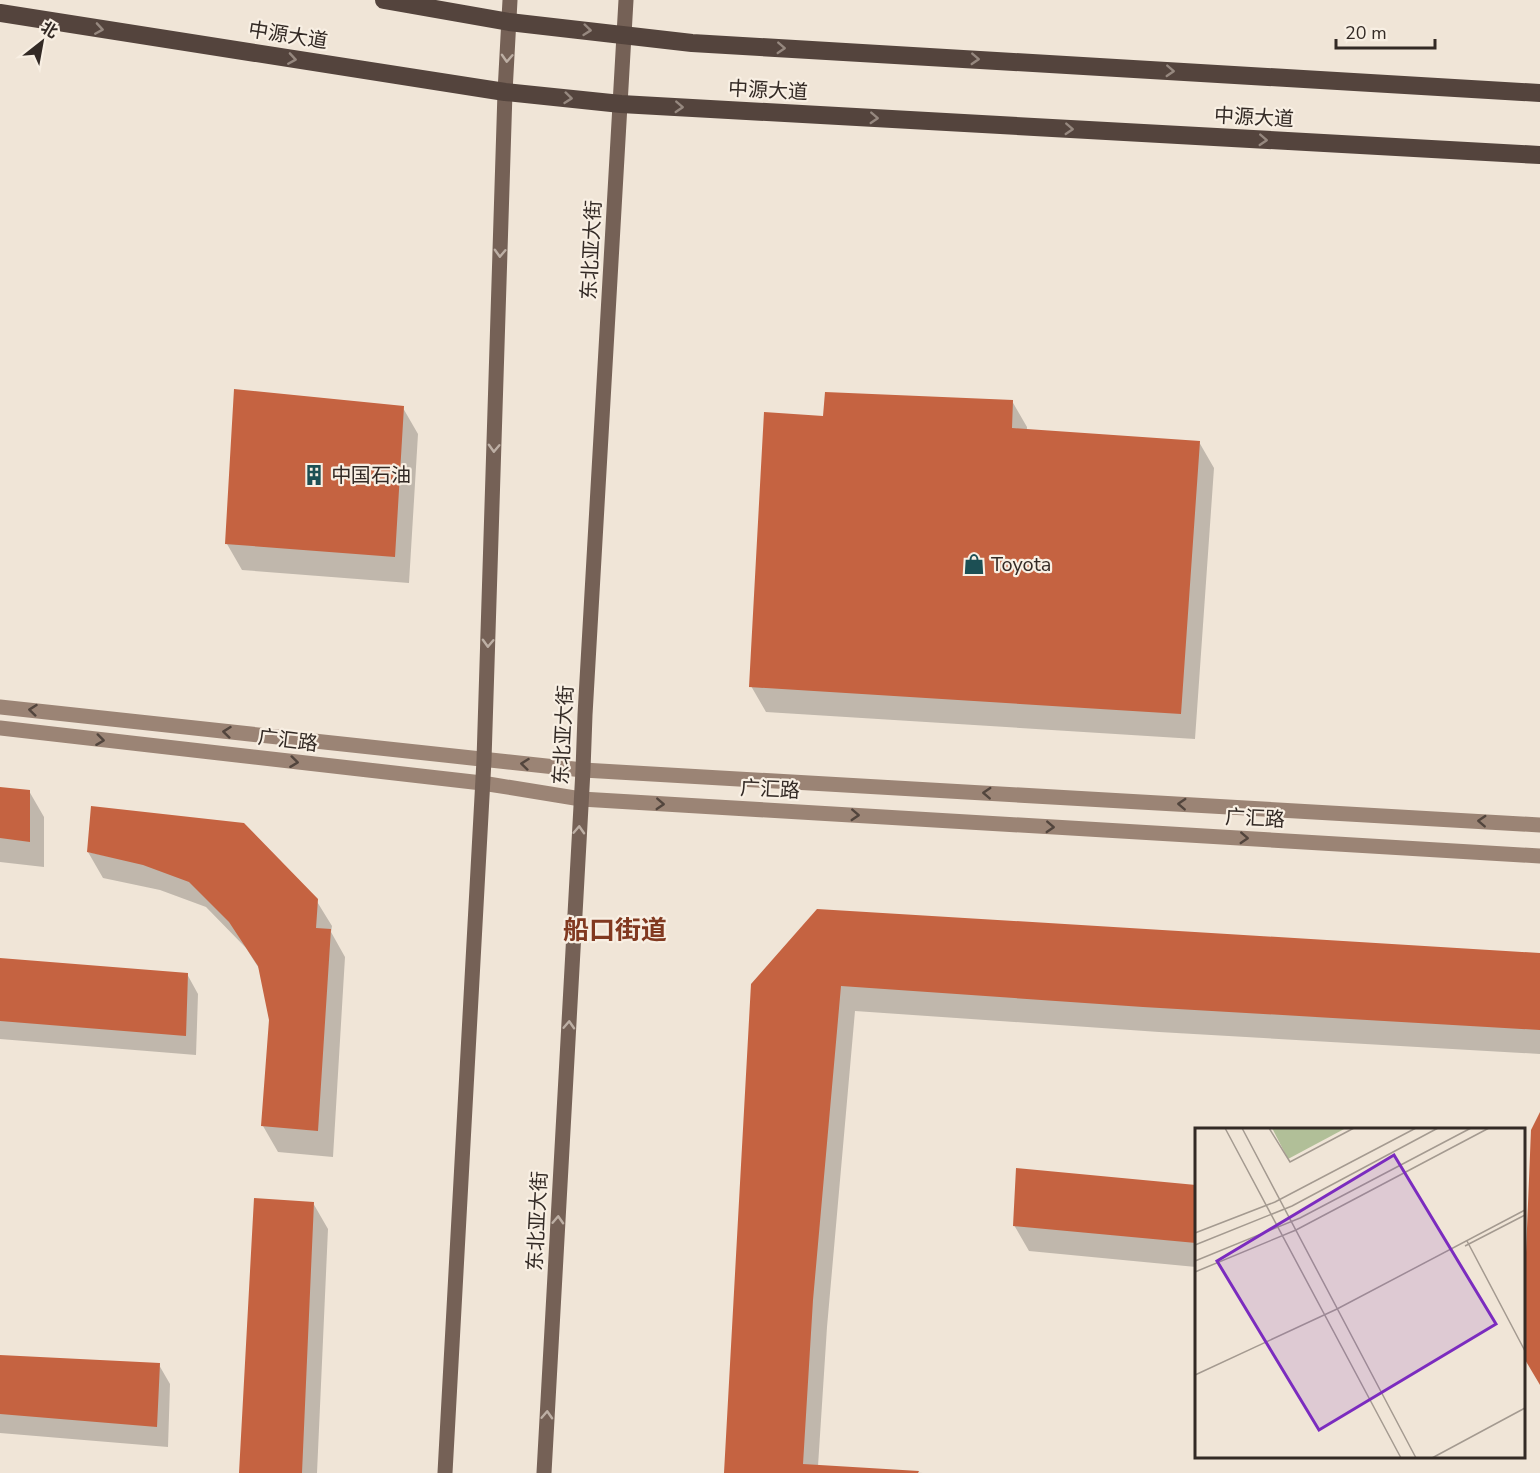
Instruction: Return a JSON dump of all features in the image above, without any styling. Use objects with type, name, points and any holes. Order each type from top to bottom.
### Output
[{"type":"highway","name":"中源大道","points":[[384,0],[509,22],[692,43],[1540,93]]},
{"type":"highway","name":"中源大道","points":[[0,13],[505,92],[621,104],[1540,155]]},
{"type":"main road","points":[[445,1473],[484,760],[505,92],[510,0]]},
{"type":"main road","name":"东北亚大街","points":[[544,1473],[584,770],[585,703],[626,0]]},
{"type":"street","name":"广汇路","points":[[0,707],[584,770],[1540,825]]},
{"type":"street","name":"广汇路","points":[[0,728],[482,783],[581,799],[1540,856]]},
{"type":"building","name":"中国石油","points":[[234,389],[404,406],[395,557],[225,544]]},
{"type":"building","name":"Toyota","points":[[825,392],[1013,400],[1012,428],[1200,441],[1181,714],[749,687],[764,412],[823,416]]},
{"type":"building","points":[[0,787],[30,790],[30,842],[0,838]]},
{"type":"building","points":[[91,806],[244,823],[318,899],[316,928],[331,929],[318,1131],[261,1126],[269,1020],[258,966],[229,922],[189,882],[143,865],[87,852]]},
{"type":"building","points":[[817,909],[1540,953],[1540,1030],[1143,1007],[841,986],[813,1300],[803,1464],[919,1471],[918,1473],[724,1473],[751,984]]},
{"type":"building","points":[[0,958],[188,973],[186,1036],[0,1021]]},
{"type":"building","points":[[1540,1112],[1540,1385],[1525,1360],[1525,1277],[1531,1130]]},
{"type":"building","points":[[1016,1168],[1195,1185],[1195,1243],[1013,1226]]},
{"type":"building","points":[[254,1198],[314,1202],[302,1473],[239,1473]]},
{"type":"building","points":[[0,1355],[160,1363],[157,1427],[0,1414]]},
{"type":"place","name":"中国石油","points":[[314,475]]},
{"type":"place","name":"Toyota","points":[[974,564]]},
{"type":"district","name":"船口街道","points":[[615,930]]}]
